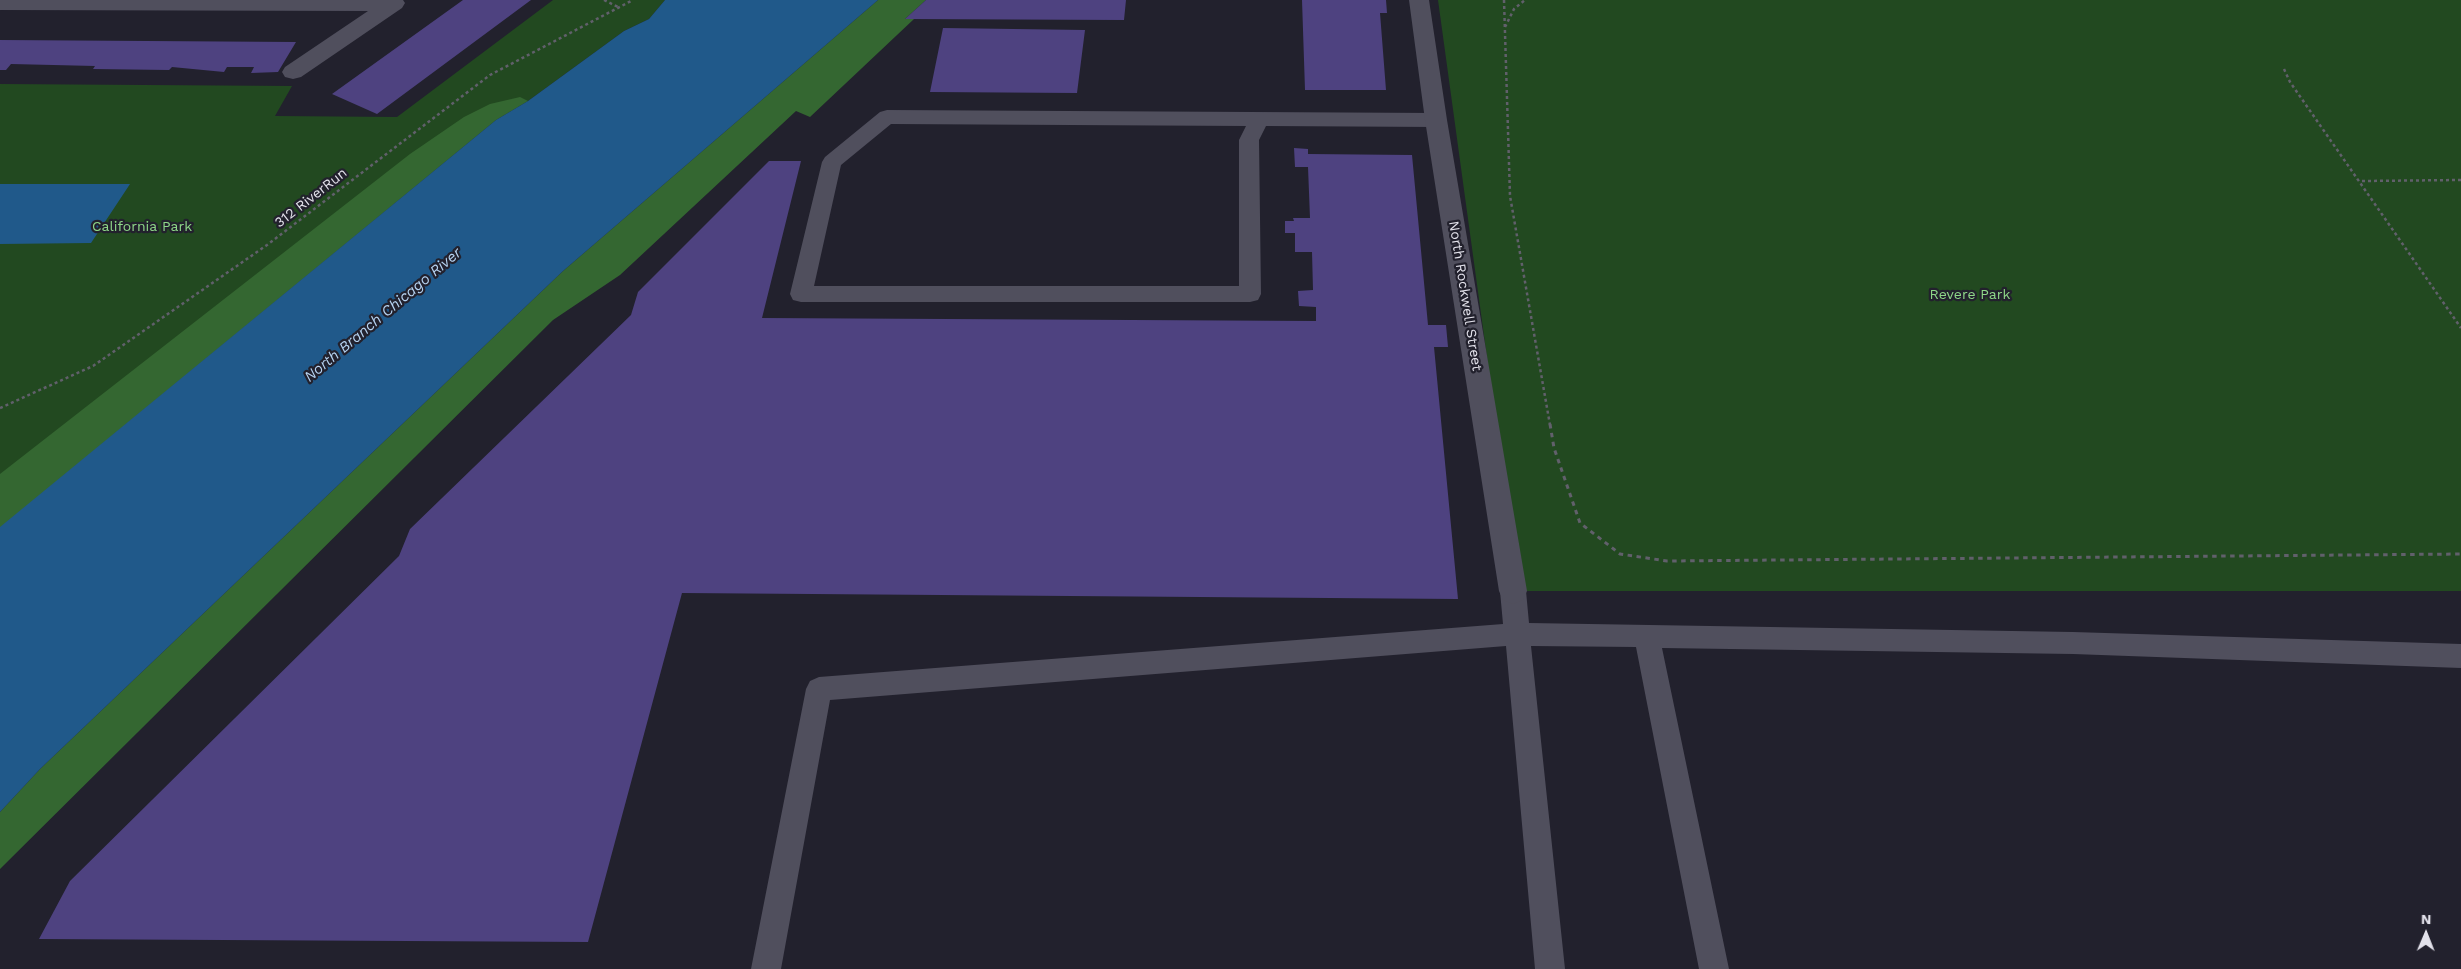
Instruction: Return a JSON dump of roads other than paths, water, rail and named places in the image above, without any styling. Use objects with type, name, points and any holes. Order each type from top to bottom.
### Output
[{"type":"street","name":"North Rockwell Street","points":[[1419,0],[1436,120],[1513,591]]},
{"type":"street","points":[[0,2],[396,3]]},
{"type":"street","points":[[293,72],[396,3]]},
{"type":"lane","points":[[1260,119],[1249,140],[1250,294],[801,294],[832,162],[887,117],[1260,119],[1436,120]]},
{"type":"lane","points":[[1513,591],[1550,969]]},
{"type":"lane","points":[[766,969],[819,689],[1518,634],[2072,644],[2461,656]]},
{"type":"lane","points":[[1647,637],[1714,969]]},
{"type":"water","name":"North Branch Chicago River","points":[[665,0],[878,0],[563,271],[40,769],[0,812],[0,527],[496,120],[528,101],[624,31],[649,19]]},
{"type":"water","points":[[0,184],[130,184],[91,243],[0,244]]},
{"type":"park label","name":"California Park","points":[[142,227]]},
{"type":"park label","name":"Revere Park","points":[[1970,295]]}]
